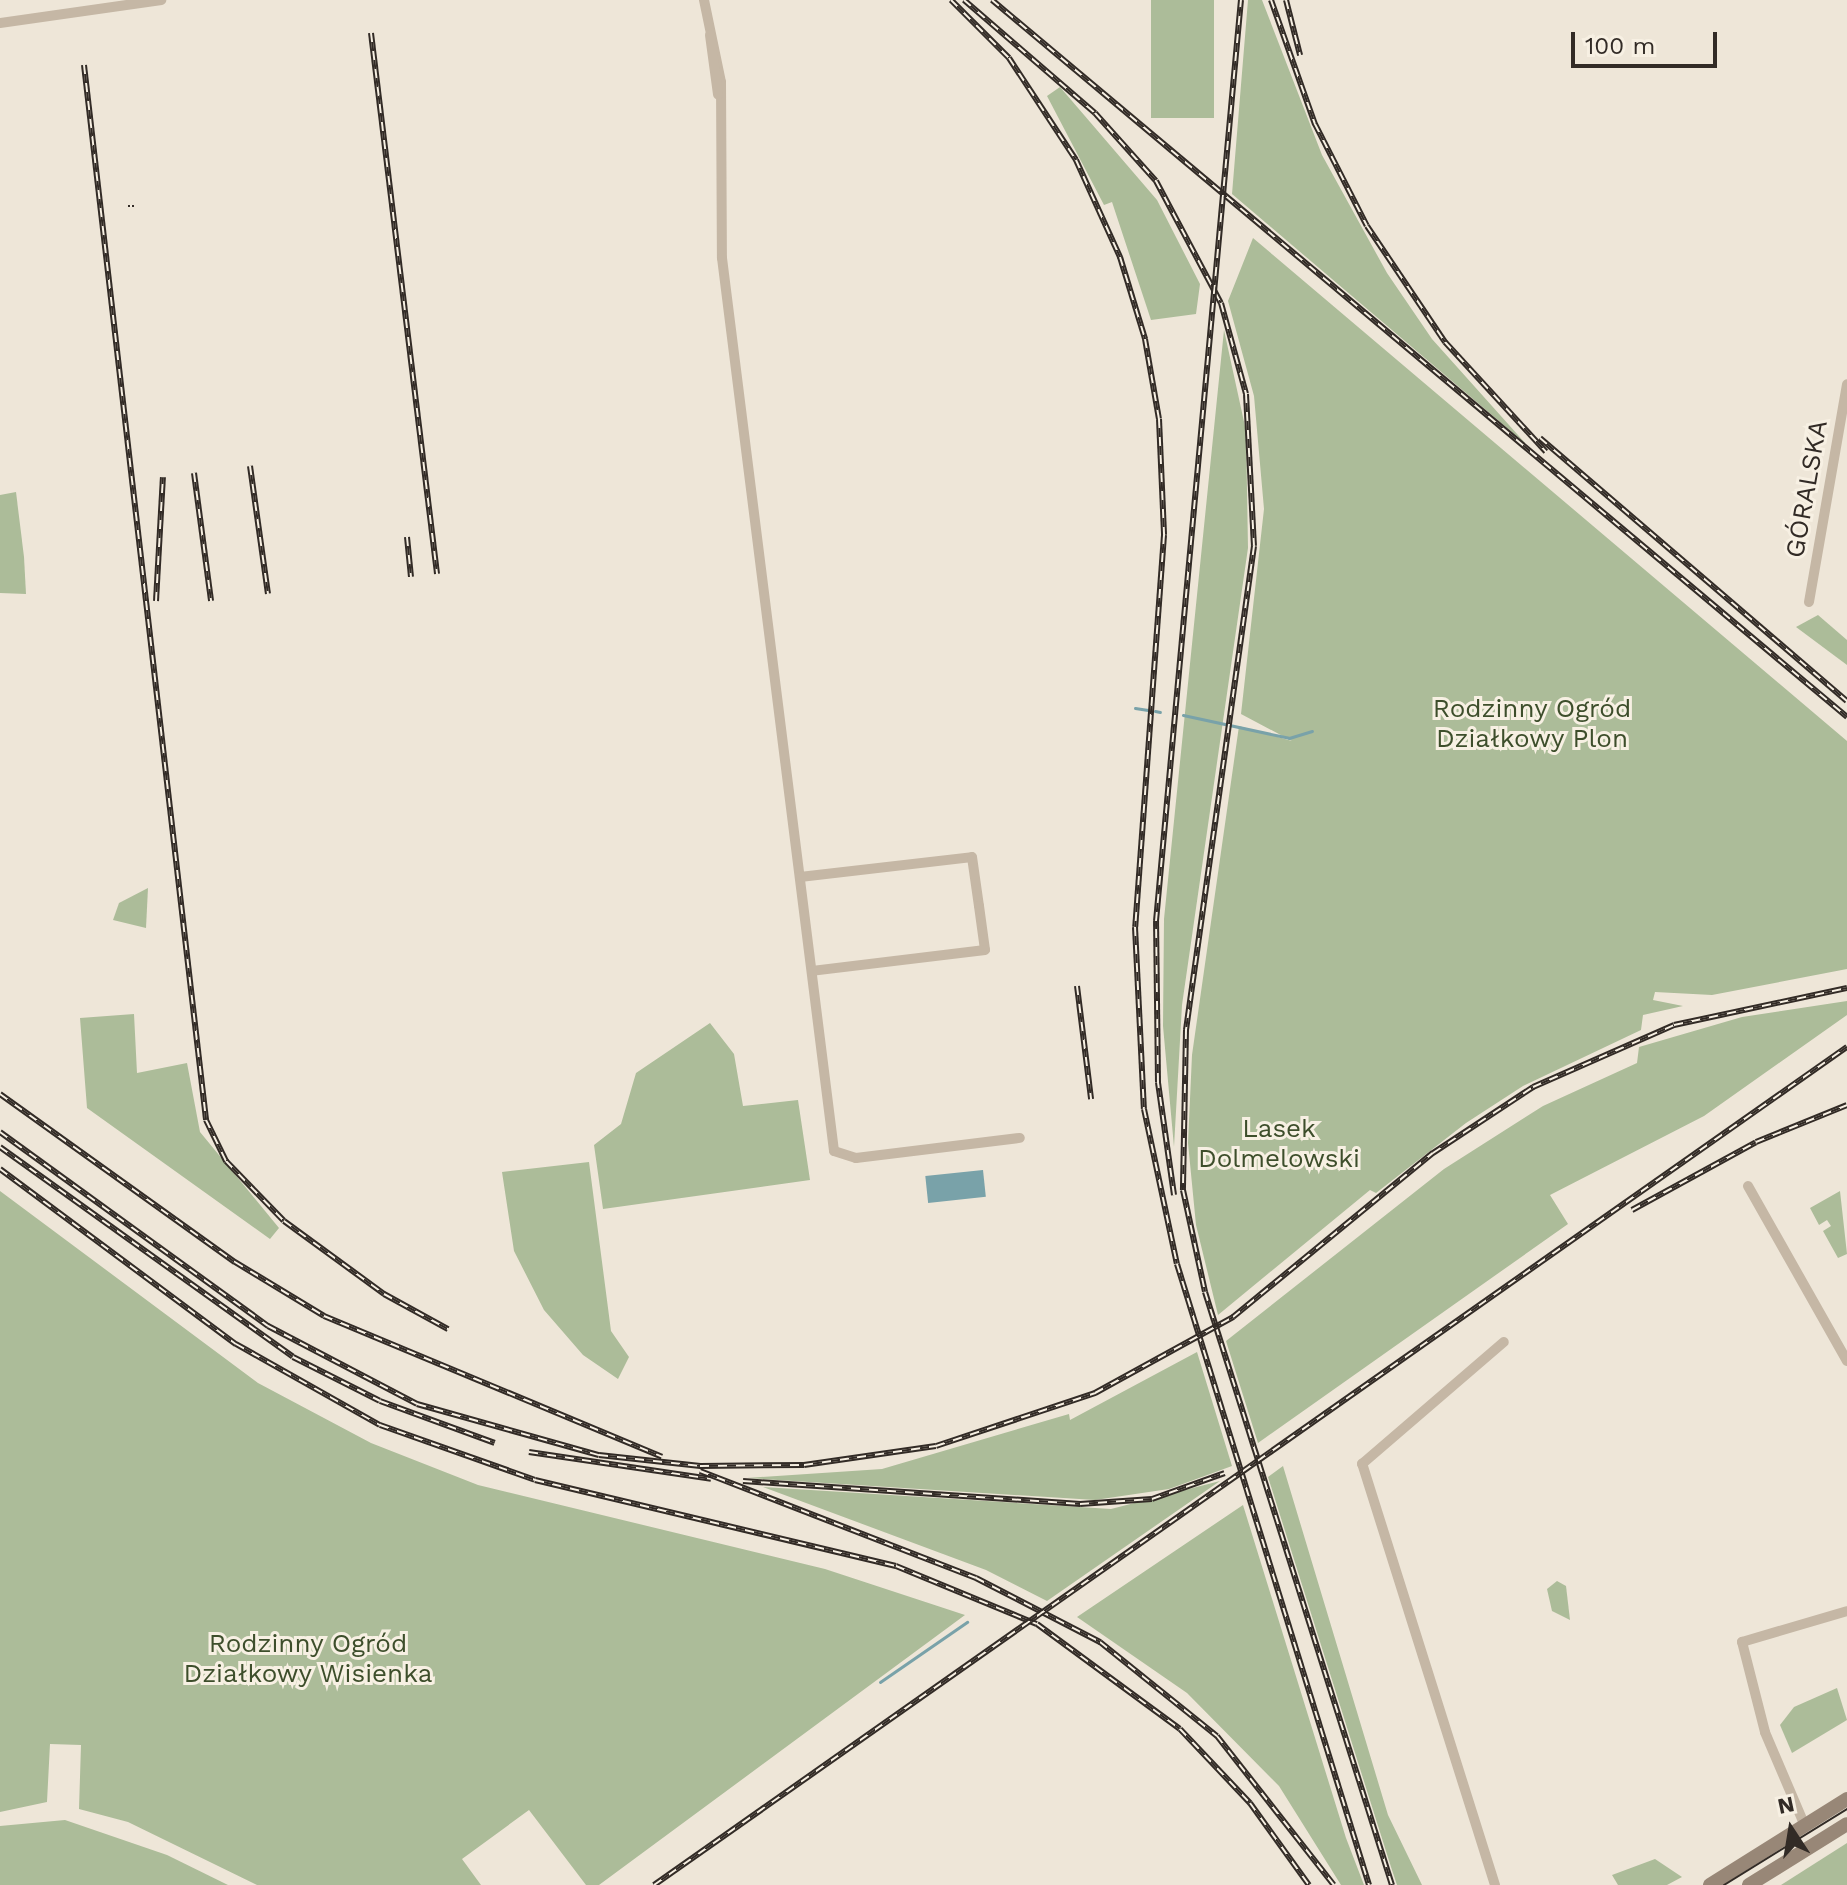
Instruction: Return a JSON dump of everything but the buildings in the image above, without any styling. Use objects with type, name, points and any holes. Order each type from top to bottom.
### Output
[{"type":"main road","points":[[1710,1885],[1847,1799]]},
{"type":"main road","points":[[1749,1885],[1847,1824]]},
{"type":"street","points":[[0,23],[161,0]]},
{"type":"street","points":[[704,0],[718,94],[722,258],[812,971],[839,1158],[1020,1138]]},
{"type":"street","name":"GÓRALSKA","points":[[1809,602],[1847,384]]},
{"type":"street","points":[[800,877],[972,857],[985,950],[812,971]]},
{"type":"street","points":[[1748,1186],[1847,1361]]},
{"type":"street","points":[[1495,1885],[1362,1464],[1504,1342]]},
{"type":"street","points":[[1805,1826],[1765,1732],[1742,1642],[1847,1611]]},
{"type":"green space","points":[[1151,0],[1214,0],[1214,118],[1151,118]]},
{"type":"green space","points":[[1248,0],[1262,0],[1322,155],[1387,273],[1432,339],[1526,444],[1232,194]]},
{"type":"green space","points":[[1060,87],[1157,200],[1200,284],[1196,314],[1151,320],[1112,202],[1104,205],[1047,96]]},
{"type":"green space","name":"Rodzinny Ogród Działkowy Plon","points":[[1253,238],[1847,741],[1847,969],[1712,995],[1655,992],[1653,1000],[1683,1006],[1643,1015],[1641,1030],[1523,1086],[1466,1123],[1376,1193],[1370,1190],[1218,1315],[1196,1225],[1188,1143],[1192,1055],[1239,726],[1292,741],[1241,714],[1264,509],[1254,396],[1228,301]]},
{"type":"green space","points":[[1224,330],[1246,431],[1248,548],[1182,1005],[1174,1147],[1163,1026],[1164,919]]},
{"type":"green space","points":[[16,492],[26,594],[0,593],[0,495]]},
{"type":"green space","points":[[1818,615],[1847,640],[1847,665],[1796,627]]},
{"type":"green space","points":[[148,888],[146,928],[113,920],[119,903]]},
{"type":"green space","points":[[1847,1001],[1847,1015],[1704,1116],[1550,1195],[1568,1224],[1258,1443],[1226,1341],[1444,1169],[1543,1106],[1637,1063],[1639,1047],[1742,1017]]},
{"type":"green space","points":[[134,1014],[137,1073],[187,1063],[200,1132],[279,1228],[270,1239],[87,1108],[80,1018]]},
{"type":"green space","points":[[710,1023],[734,1054],[743,1106],[798,1100],[810,1180],[603,1209],[594,1145],[621,1124],[636,1073]]},
{"type":"green space","points":[[589,1162],[611,1331],[629,1357],[618,1379],[583,1355],[544,1310],[514,1251],[502,1172]]},
{"type":"green space","name":"Rodzinny Ogród Działkowy Wisienka","points":[[0,1191],[258,1383],[371,1443],[478,1485],[825,1569],[965,1615],[599,1885],[586,1885],[529,1810],[462,1859],[481,1885],[257,1885],[128,1822],[79,1809],[81,1745],[50,1744],[47,1802],[0,1812]]},
{"type":"green space","points":[[1840,1191],[1847,1254],[1838,1258],[1823,1231],[1831,1226],[1827,1220],[1819,1225],[1810,1208]]},
{"type":"green space","points":[[1197,1352],[1232,1466],[1169,1489],[1095,1500],[747,1478],[882,1469],[1069,1414],[1070,1420]]},
{"type":"green space","points":[[1283,1466],[1388,1815],[1422,1885],[1397,1885],[1391,1867],[1268,1477]]},
{"type":"green space","points":[[1220,1481],[1047,1601],[986,1570],[763,1487],[1111,1509]]},
{"type":"green space","points":[[1243,1505],[1346,1838],[1364,1885],[1341,1885],[1279,1786],[1187,1693],[1077,1617]]},
{"type":"green space","points":[[1557,1581],[1566,1586],[1570,1620],[1552,1611],[1547,1589]]},
{"type":"green space","points":[[1837,1688],[1847,1720],[1792,1753],[1780,1725],[1794,1707]]},
{"type":"green space","points":[[65,1820],[167,1855],[228,1885],[0,1885],[0,1826]]},
{"type":"green space","points":[[1847,1843],[1847,1885],[1781,1885]]},
{"type":"green space","points":[[1655,1859],[1682,1877],[1667,1885],[1618,1885],[1612,1875]]},
{"type":"water","points":[[983,1170],[986,1197],[928,1203],[925,1176]]},
{"type":"waterway","points":[[1135,708],[1148,710]]},
{"type":"waterway","points":[[1155,711],[1160,712]]},
{"type":"waterway","points":[[1183,715],[1289,738],[1312,731]]},
{"type":"waterway","points":[[880,1682],[967,1622]]},
{"type":"tram line","points":[[1724,1885],[1847,1809]]},
{"type":"railway","points":[[951,0],[1009,58],[1076,160],[1120,257],[1145,339],[1159,419],[1164,535],[1135,927],[1144,1109],[1177,1264],[1369,1885]]},
{"type":"railway","points":[[964,0],[1095,113],[1156,181],[1221,303],[1246,394],[1254,546],[1186,1030],[1183,1190],[1205,1292],[1392,1885]]},
{"type":"railway","points":[[992,0],[1847,717]]},
{"type":"railway","points":[[1174,1195],[1158,1082],[1156,921],[1241,0]]},
{"type":"railway","points":[[1271,0],[1315,124],[1367,226],[1445,342],[1546,452]]},
{"type":"railway","points":[[1286,0],[1300,55]]},
{"type":"railway","points":[[371,33],[437,574]]},
{"type":"railway","points":[[84,65],[206,1120],[226,1161],[284,1221],[384,1294],[448,1329]]},
{"type":"railway","points":[[1540,438],[1847,701]]},
{"type":"railway","points":[[250,466],[268,594]]},
{"type":"railway","points":[[194,473],[211,601]]},
{"type":"railway","points":[[156,601],[163,477]]},
{"type":"railway","points":[[407,537],[411,577]]},
{"type":"railway","points":[[1077,986],[1091,1099]]},
{"type":"railway","points":[[0,1132],[268,1326],[417,1404],[599,1455],[700,1466],[804,1465],[936,1446],[1095,1393],[1233,1317],[1433,1153],[1533,1087],[1674,1025],[1847,988]]},
{"type":"railway","points":[[654,1885],[1847,1047]]},
{"type":"railway","points":[[0,1094],[235,1262],[324,1316],[662,1457]]},
{"type":"railway","points":[[1632,1210],[1756,1142],[1847,1105]]},
{"type":"railway","points":[[0,1147],[293,1357],[380,1401],[495,1443]]},
{"type":"railway","points":[[0,1169],[236,1344],[380,1425],[535,1480],[896,1566],[1037,1624],[1180,1729],[1250,1803],[1309,1885]]},
{"type":"railway","points":[[529,1452],[711,1479]]},
{"type":"railway","points":[[700,1471],[976,1578],[1100,1642],[1217,1736],[1334,1885]]},
{"type":"railway","points":[[743,1481],[1080,1504],[1152,1499],[1225,1473]]},
{"type":"park label","name":"Lasek Dolmelowski","points":[[1279,1144]]}]
